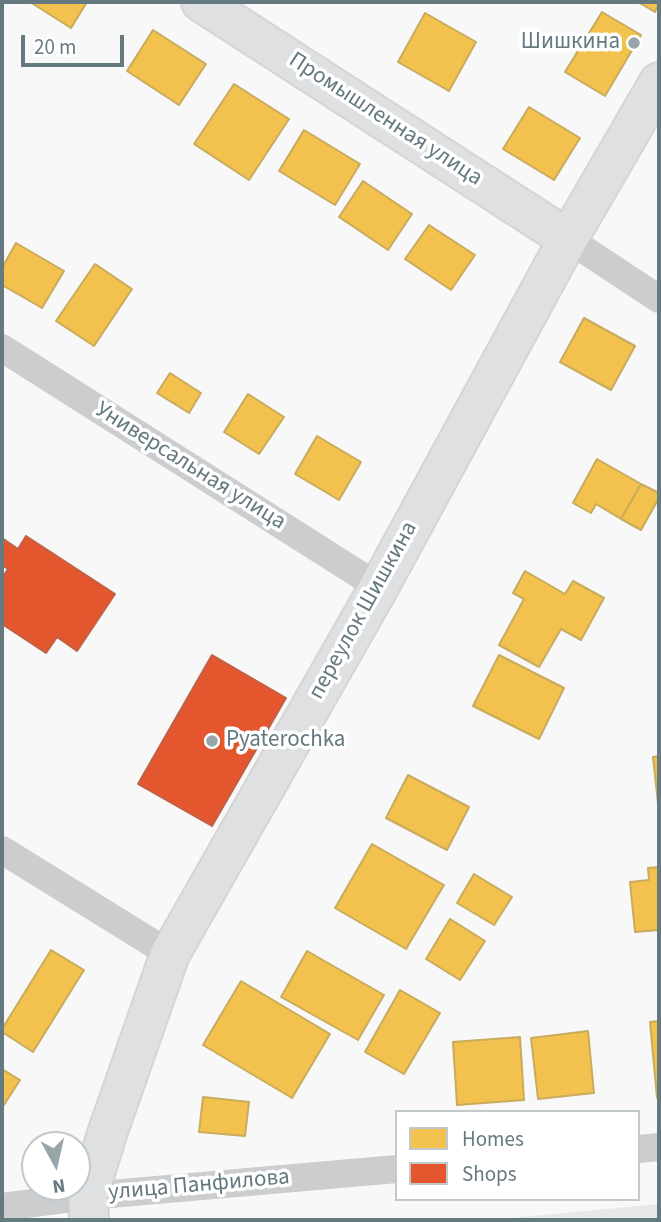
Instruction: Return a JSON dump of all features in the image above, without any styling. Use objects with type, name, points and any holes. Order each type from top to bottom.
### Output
[{"type":"main road","name":"Промышленная улица","points":[[201,2],[568,239]]},
{"type":"main road","name":"переулок Шишкина","points":[[89,1208],[107,1134],[170,954],[379,587],[568,239],[659,82]]},
{"type":"street","points":[[568,239],[659,299]]},
{"type":"street","name":"Универсальная улица","points":[[2,348],[379,587]]},
{"type":"street","points":[[2,850],[170,954]]},
{"type":"street","points":[[640,1149],[659,1147]]},
{"type":"street","name":"улица Панфилова","points":[[2,1207],[89,1208],[395,1169]]},
{"type":"shaded area","points":[[659,1204],[659,1220],[490,1220]]},
{"type":"building: Homes","points":[[30,2],[87,2],[71,28]]},
{"type":"building: Homes","points":[[638,2],[659,2],[659,4],[655,12]]},
{"type":"building: Homes","points":[[602,12],[641,35],[605,96],[565,72]]},
{"type":"building: Homes","points":[[425,13],[476,42],[449,91],[398,62]]},
{"type":"building: Homes","points":[[153,30],[206,64],[179,105],[127,71]]},
{"type":"building: Homes","points":[[234,84],[289,119],[249,180],[194,144]]},
{"type":"building: Homes","points":[[529,107],[580,138],[554,180],[503,149]]},
{"type":"building: Homes","points":[[304,130],[360,164],[335,205],[279,171]]},
{"type":"building: Homes","points":[[363,181],[412,214],[388,250],[339,217]]},
{"type":"building: Homes","points":[[429,225],[475,255],[451,290],[405,259]]},
{"type":"building: Homes","points":[[16,243],[64,271],[42,308],[2,285],[2,268]]},
{"type":"building: Homes","points":[[95,264],[132,289],[94,346],[56,321]]},
{"type":"building: Homes","points":[[584,318],[635,346],[611,390],[560,362]]},
{"type":"building: Homes","points":[[170,373],[201,393],[189,413],[157,393]]},
{"type":"building: Homes","points":[[248,394],[284,417],[259,454],[224,432]]},
{"type":"building: Homes","points":[[317,436],[361,462],[339,500],[295,474]]},
{"type":"building: Homes","points":[[597,459],[641,484],[621,519],[596,504],[591,513],[573,503]]},
{"type":"building: Homes","points":[[641,484],[659,493],[659,498],[641,530],[621,519]]},
{"type":"building: Homes","points":[[525,571],[565,594],[573,581],[604,598],[581,640],[561,629],[539,667],[499,645],[524,599],[513,593]]},
{"type":"building: Homes","points":[[499,655],[564,688],[539,739],[473,706]]},
{"type":"building: Homes","points":[[659,756],[659,813],[653,757]]},
{"type":"building: Homes","points":[[408,775],[469,807],[447,850],[386,818]]},
{"type":"building: Homes","points":[[372,844],[444,885],[406,949],[335,908]]},
{"type":"building: Homes","points":[[659,867],[659,930],[635,932],[630,882],[649,880],[648,868]]},
{"type":"building: Homes","points":[[474,874],[512,897],[494,925],[457,903]]},
{"type":"building: Homes","points":[[450,919],[485,941],[460,980],[426,959]]},
{"type":"building: Homes","points":[[51,950],[84,970],[33,1052],[2,1032],[2,1029]]},
{"type":"building: Homes","points":[[307,951],[384,995],[358,1040],[281,997]]},
{"type":"building: Homes","points":[[241,981],[330,1034],[292,1098],[203,1045]]},
{"type":"building: Homes","points":[[400,990],[440,1013],[404,1074],[365,1052]]},
{"type":"building: Homes","points":[[659,1021],[659,1098],[657,1098],[650,1022]]},
{"type":"building: Homes","points":[[588,1031],[594,1093],[538,1099],[531,1038]]},
{"type":"building: Homes","points":[[520,1037],[524,1100],[457,1105],[453,1042]]},
{"type":"building: Homes","points":[[2,1069],[20,1080],[2,1108]]},
{"type":"building: Homes","points":[[203,1097],[249,1102],[245,1136],[199,1132]]},
{"type":"building: Shops","points":[[26,536],[115,594],[77,651],[57,637],[46,653],[2,624],[2,578],[8,569],[2,565],[2,538],[18,549]]},
{"type":"building: Shops","name":"Pyaterochka","points":[[212,655],[286,698],[212,826],[138,784]]},
{"type":"place","name":"Шишкина","points":[[634,43]]},
{"type":"place","name":"Pyaterochka","points":[[212,741]]}]
